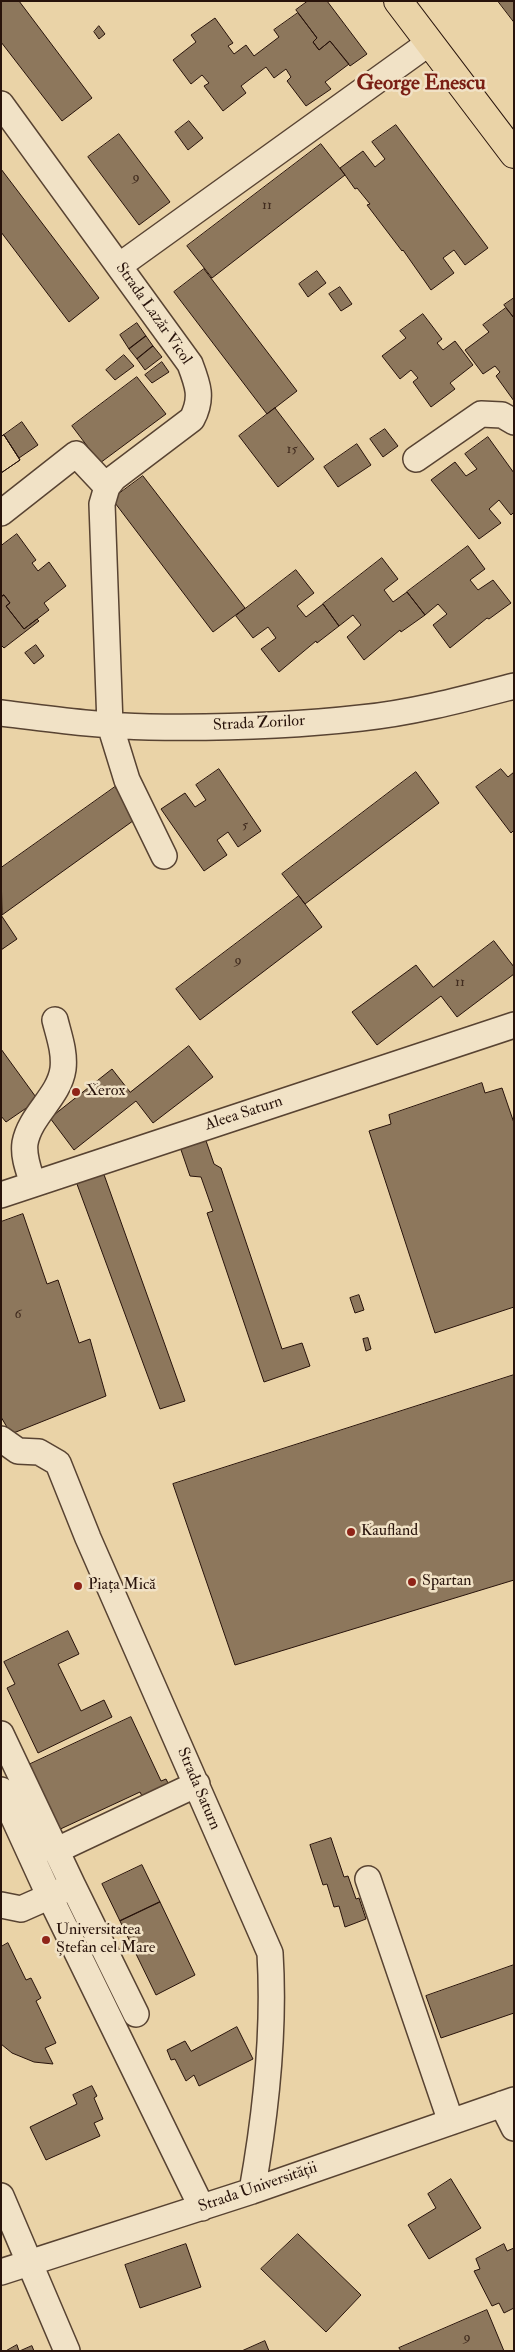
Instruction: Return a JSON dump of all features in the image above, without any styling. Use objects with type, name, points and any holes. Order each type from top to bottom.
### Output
[{"type":"main road","points":[[398,1],[514,154]]},
{"type":"street","points":[[119,266],[429,43]]},
{"type":"street","name":"Strada Lazăr Vicol","points":[[1,104],[190,364],[198,386],[198,407],[192,419],[114,478],[106,487]]},
{"type":"street","points":[[416,459],[481,414],[502,415],[514,422]]},
{"type":"street","points":[[1,513],[76,454],[106,487],[102,504],[110,725],[128,780],[164,856]]},
{"type":"street","name":"Strada Zorilor","points":[[1,713],[110,725],[148,727],[231,726],[362,718],[411,710],[514,686]]},
{"type":"street","points":[[33,1184],[26,1161],[25,1144],[30,1126],[51,1098],[63,1071],[64,1054],[55,1020]]},
{"type":"street","name":"Aleea Saturn","points":[[1,1195],[514,1025]]},
{"type":"street","name":"Strada Saturn","points":[[1,1439],[18,1450],[39,1452],[58,1463],[88,1538],[270,1953],[271,2020],[268,2064],[252,2191]]},
{"type":"street","points":[[1,1734],[55,1851],[136,2014]]},
{"type":"street","points":[[55,1851],[197,1784]]},
{"type":"street","points":[[1,1790],[49,1895],[202,2208]]},
{"type":"street","points":[[368,1879],[451,2122]]},
{"type":"street","points":[[1,1905],[20,1909],[73,1886]]},
{"type":"street","points":[[508,2102],[514,2128]]},
{"type":"street","name":"Strada Universității","points":[[1,2272],[202,2208],[508,2102]]},
{"type":"street","points":[[1,2196],[67,2351]]},
{"type":"building","points":[[1,1],[19,1],[92,98],[62,121],[1,42]]},
{"type":"building","points":[[308,1],[327,1],[367,54],[350,66],[330,41],[319,50],[313,42],[317,38],[296,10]]},
{"type":"building","points":[[498,1],[514,1],[514,22]]},
{"type":"building","points":[[298,13],[317,38],[313,42],[319,50],[330,41],[349,64],[325,82],[331,89],[306,106],[287,81],[291,77],[286,69],[274,78],[266,67],[241,86],[246,93],[223,111],[204,86],[209,83],[202,75],[191,84],[173,60],[196,42],[191,35],[215,18],[233,43],[228,46],[234,54],[246,45],[254,56],[279,37],[274,30]]},
{"type":"building","points":[[99,26],[105,34],[99,39],[94,32]]},
{"type":"building","points":[[189,121],[203,138],[188,150],[175,132]]},
{"type":"building","points":[[396,125],[488,248],[465,265],[454,250],[443,258],[454,273],[431,290],[403,250],[367,205],[370,204],[357,188],[355,189],[340,168],[363,151],[375,167],[385,159],[372,142]]},
{"type":"building","points":[[119,134],[170,202],[139,225],[88,157]]},
{"type":"building","points":[[321,144],[345,175],[212,278],[187,246]]},
{"type":"building","points":[[1,169],[99,298],[69,322],[1,232]]},
{"type":"building","points":[[204,269],[297,391],[267,414],[174,292]]},
{"type":"building","points":[[317,271],[326,283],[308,297],[299,284]]},
{"type":"building","points":[[340,287],[352,304],[341,311],[329,294]]},
{"type":"building","points":[[514,298],[514,318],[504,305]]},
{"type":"building","points":[[506,308],[514,318],[514,401],[496,376],[500,372],[495,366],[483,374],[465,350],[489,332],[483,325]]},
{"type":"building","points":[[423,314],[442,339],[437,343],[443,350],[455,341],[473,365],[450,383],[455,389],[431,407],[413,382],[418,378],[411,370],[400,379],[382,356],[406,338],[400,331]]},
{"type":"building","points":[[137,323],[146,336],[129,349],[120,335]]},
{"type":"building","points":[[146,336],[153,346],[137,359],[129,349]]},
{"type":"building","points":[[153,346],[162,357],[145,370],[137,359]]},
{"type":"building","points":[[124,355],[134,366],[115,380],[106,370]]},
{"type":"building","points":[[162,362],[169,372],[152,383],[145,375]]},
{"type":"building","points":[[137,377],[166,414],[100,463],[72,426]]},
{"type":"building","points":[[275,408],[314,459],[278,487],[239,436]]},
{"type":"building","points":[[22,422],[38,445],[19,458],[4,435]]},
{"type":"building","points":[[385,429],[398,446],[383,457],[370,439]]},
{"type":"building","points":[[4,435],[20,460],[1,473],[1,437]]},
{"type":"building","points":[[4,435],[20,460],[1,473],[1,437]]},
{"type":"building","points":[[488,437],[514,473],[514,512],[511,515],[499,500],[489,509],[501,523],[479,539],[431,480],[455,462],[466,476],[477,469],[465,454]]},
{"type":"building","points":[[357,444],[371,465],[338,487],[324,467]]},
{"type":"building","points":[[143,476],[245,608],[213,632],[112,499]]},
{"type":"building","points":[[17,534],[36,560],[32,563],[38,571],[49,562],[66,586],[44,603],[49,610],[24,629],[6,606],[10,603],[4,595],[1,597],[1,546]]},
{"type":"building","points":[[468,546],[485,569],[470,580],[478,590],[493,580],[511,603],[489,619],[487,618],[450,648],[433,625],[447,614],[438,604],[425,615],[407,592]]},
{"type":"building","points":[[382,558],[398,579],[384,590],[393,602],[407,592],[425,615],[401,632],[400,630],[364,660],[347,637],[361,625],[353,615],[339,626],[323,604]]},
{"type":"building","points":[[296,570],[314,593],[297,606],[306,617],[323,604],[339,626],[317,643],[316,641],[279,672],[261,649],[276,638],[268,627],[253,638],[236,616]]},
{"type":"building","points":[[4,595],[10,603],[6,606],[24,629],[37,619],[39,621],[4,648],[1,645],[1,597]]},
{"type":"building","points":[[36,645],[44,656],[34,664],[25,653]]},
{"type":"building","points":[[219,769],[261,831],[238,847],[228,832],[217,840],[227,855],[204,871],[161,809],[185,793],[195,807],[206,800],[196,785]]},
{"type":"building","points":[[501,769],[508,777],[514,772],[514,830],[511,833],[476,787]]},
{"type":"building","points":[[416,772],[439,803],[305,904],[282,874]]},
{"type":"building","points":[[115,787],[137,818],[2,915],[1,868]]},
{"type":"building","points":[[299,896],[322,927],[200,1020],[176,989]]},
{"type":"building","points":[[1,915],[17,939],[1,950]]},
{"type":"building","points":[[494,941],[514,967],[514,974],[457,1017],[441,996],[377,1045],[352,1012],[416,965],[433,987]]},
{"type":"building","points":[[189,1046],[213,1077],[153,1123],[136,1101],[74,1150],[50,1118],[112,1069],[130,1092]]},
{"type":"building","points":[[1,1049],[38,1100],[6,1122],[1,1116]]},
{"type":"building","points":[[482,1083],[485,1093],[502,1088],[514,1123],[514,1307],[435,1333],[369,1131],[391,1124],[389,1115]]},
{"type":"building","points":[[203,1132],[214,1164],[221,1168],[282,1349],[302,1343],[310,1366],[264,1382],[207,1213],[213,1211],[201,1177],[190,1176],[178,1141]]},
{"type":"building","points":[[102,1169],[185,1401],[160,1409],[74,1176]]},
{"type":"building","points":[[23,1214],[47,1284],[58,1280],[79,1343],[90,1339],[106,1396],[11,1434],[1,1417],[1,1222]]},
{"type":"building","points":[[359,1295],[364,1310],[355,1313],[350,1298]]},
{"type":"building","points":[[368,1338],[371,1349],[366,1351],[363,1339]]},
{"type":"building","name":"Kaufland","points":[[514,1375],[514,1580],[235,1665],[173,1484]]},
{"type":"building","points":[[68,1631],[79,1654],[58,1664],[81,1711],[104,1700],[112,1717],[38,1753],[7,1688],[15,1684],[4,1662]]},
{"type":"building","points":[[131,1717],[161,1781],[166,1779],[173,1793],[147,1806],[140,1792],[54,1832],[24,1767]]},
{"type":"building","points":[[331,1838],[344,1877],[348,1876],[356,1899],[359,1898],[366,1919],[345,1927],[339,1906],[334,1907],[327,1884],[323,1885],[310,1845]]},
{"type":"building","points":[[142,1865],[160,1902],[120,1921],[102,1884]]},
{"type":"building","points":[[160,1902],[195,1975],[156,1995],[120,1921]]},
{"type":"building","points":[[8,1943],[26,1980],[31,1978],[41,1998],[36,2001],[56,2043],[45,2048],[53,2064],[34,2062],[12,2053],[1,2044],[1,1947]]},
{"type":"building","points":[[514,1965],[514,2013],[441,2038],[426,1996]]},
{"type":"building","points":[[237,2027],[253,2059],[199,2086],[194,2075],[186,2081],[175,2059],[171,2060],[167,2050],[185,2041],[191,2051]]},
{"type":"building","points":[[92,2086],[97,2096],[94,2098],[103,2119],[94,2123],[100,2136],[46,2160],[30,2127],[77,2104],[73,2095]]},
{"type":"building","points":[[451,2179],[481,2228],[429,2259],[408,2225],[436,2208],[428,2194]]},
{"type":"building","points":[[298,2234],[361,2295],[326,2332],[261,2269]]},
{"type":"building","points":[[186,2244],[201,2287],[140,2308],[125,2265]]},
{"type":"building","points":[[504,2244],[507,2251],[514,2248],[514,2308],[504,2313],[499,2303],[492,2306],[474,2271],[480,2269],[476,2259]]},
{"type":"building","points":[[487,2310],[504,2351],[401,2351],[399,2348]]},
{"type":"building","points":[[265,2341],[269,2351],[242,2351]]},
{"type":"building","points":[[17,2345],[19,2351],[6,2351]]},
{"type":"building","points":[[32,2346],[34,2351],[20,2351]]},
{"type":"place","name":"Xerox","points":[[76,1092]]},
{"type":"place","name":"Kaufland","points":[[351,1532]]},
{"type":"place","name":"Spartan","points":[[412,1582]]},
{"type":"place","name":"Piața Mică","points":[[78,1586]]},
{"type":"place","name":"Universitatea Ștefan cel Mare","points":[[46,1940]]},
{"type":"district","name":"George Enescu","points":[[421,84]]}]
